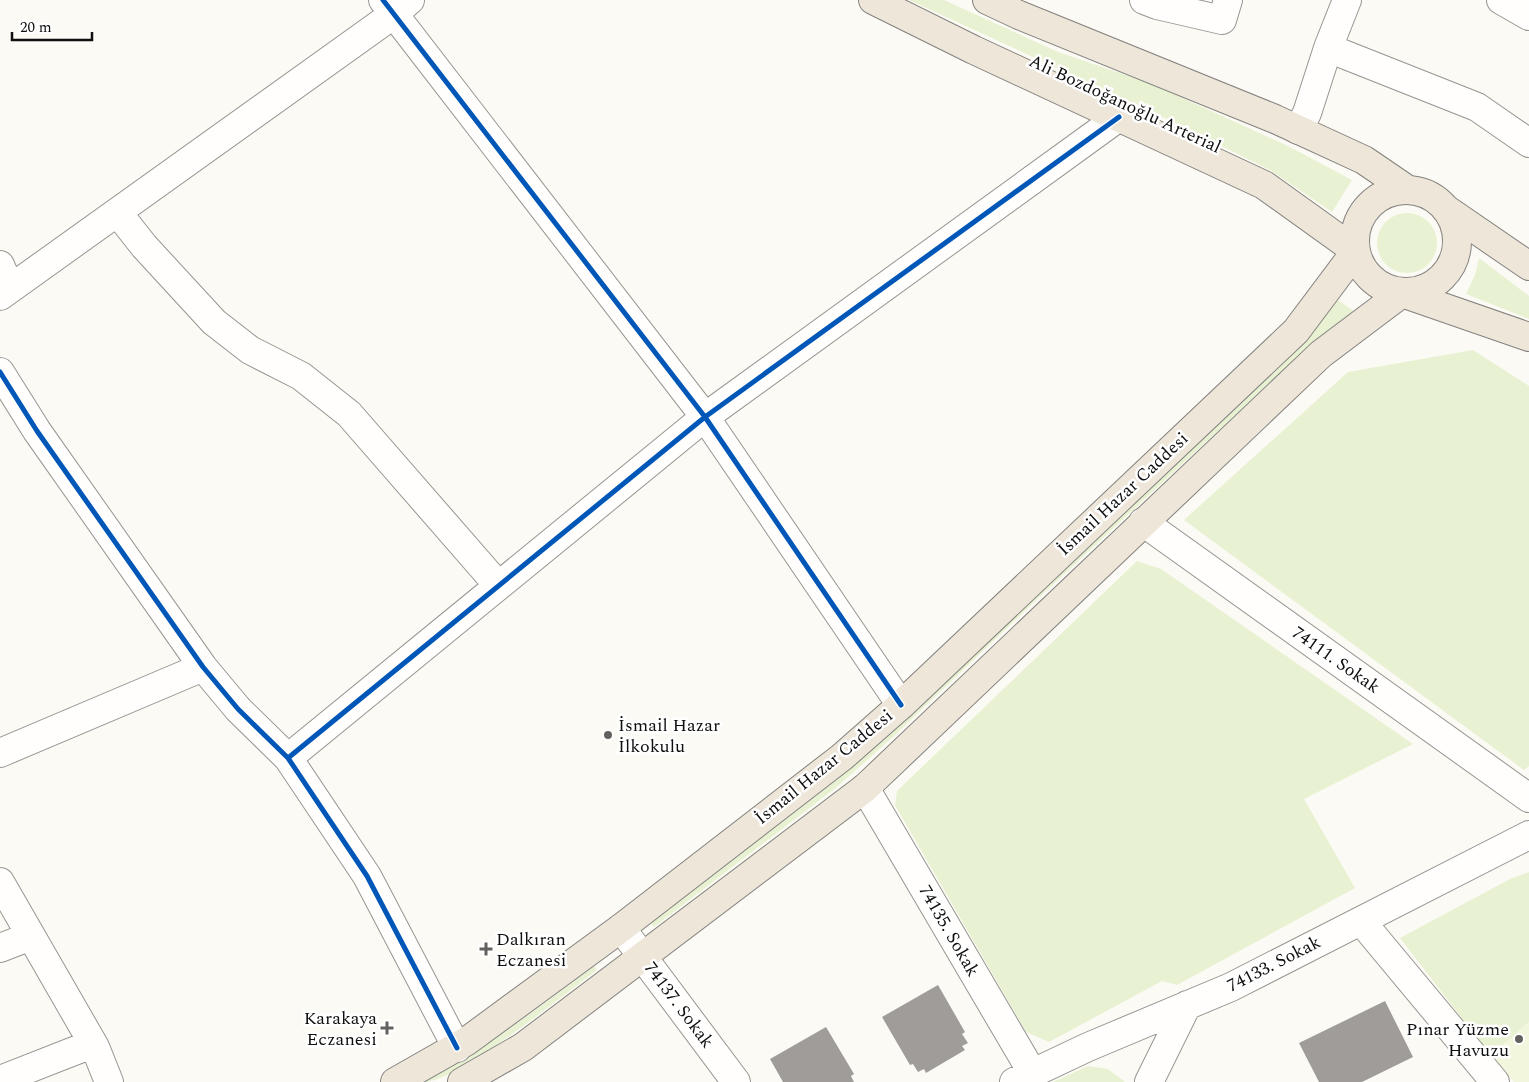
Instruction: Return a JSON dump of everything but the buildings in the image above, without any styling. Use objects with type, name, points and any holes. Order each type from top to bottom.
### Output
[{"type":"main road","name":"Ali Bozdoğanoğlu Arterial","points":[[873,0],[974,50],[1264,185],[1356,250]]},
{"type":"main road","points":[[987,0],[1019,16],[1298,130],[1364,160],[1408,190]]},
{"type":"main road","points":[[1529,266],[1446,209],[1434,198],[1418,191],[1408,190],[1385,194],[1371,204],[1360,217],[1355,233],[1356,250],[1361,266],[1372,280],[1386,289],[1402,292],[1529,337]]},
{"type":"main road","points":[[1402,292],[1419,291],[1435,284],[1447,273],[1455,258],[1458,241],[1455,224],[1446,209]]},
{"type":"main road","name":"İsmail Hazar Caddesi","points":[[395,1082],[456,1048],[621,928],[842,757],[901,704],[1296,331],[1356,250]]},
{"type":"main road","name":"İsmail Hazar Caddesi","points":[[462,1082],[524,1047],[642,955],[865,788],[1321,354],[1402,292]]},
{"type":"street","points":[[1144,0],[1157,6],[1222,20],[1228,0]]},
{"type":"street","points":[[1298,130],[1307,113],[1328,48],[1347,0]]},
{"type":"street","points":[[1501,0],[1529,16]]},
{"type":"street","points":[[3,283],[118,212],[396,5],[704,417],[901,704]]},
{"type":"street","points":[[1328,48],[1477,107],[1529,143]]},
{"type":"street","points":[[288,758],[704,417],[1119,117]]},
{"type":"street","points":[[118,212],[144,246],[214,322],[250,350],[301,376],[350,414],[498,585]]},
{"type":"street","points":[[0,372],[37,431],[203,667],[238,709],[288,758],[367,876],[456,1048]]},
{"type":"street","name":"74111. Sokak","points":[[1143,522],[1529,798]]},
{"type":"street","points":[[0,753],[203,667]]},
{"type":"street","name":"74135. Sokak","points":[[865,788],[1023,1078]]},
{"type":"street","name":"74133. Sokak","points":[[1023,1078],[1088,1047],[1231,987],[1529,835]]},
{"type":"street","points":[[0,882],[92,1044],[109,1082]]},
{"type":"street","points":[[1361,921],[1495,1082]]},
{"type":"street","name":"74137. Sokak","points":[[621,928],[736,1082]]},
{"type":"street","points":[[0,948],[30,936]]},
{"type":"street","points":[[1149,1082],[1187,1005]]},
{"type":"street","points":[[0,1080],[92,1044]]},
{"type":"green space","points":[[909,0],[944,0],[1058,52],[1152,84],[1288,146],[1352,180],[1332,212],[1270,170],[1142,107]]},
{"type":"green space","points":[[1407,213],[1424,218],[1432,226],[1437,243],[1432,260],[1424,268],[1407,273],[1390,268],[1382,260],[1377,243],[1382,226],[1390,218]]},
{"type":"green space","points":[[1479,258],[1529,296],[1529,319],[1466,294],[1475,275]]},
{"type":"green space","points":[[1338,300],[1355,312],[1309,346],[1030,606],[893,737],[837,787],[654,927],[649,922],[833,783],[888,734],[1306,341]]},
{"type":"green space","points":[[1473,350],[1529,386],[1529,766],[1524,770],[1184,520],[1348,372]]},
{"type":"green space","points":[[1137,561],[1161,569],[1413,744],[1304,799],[1355,888],[1177,985],[1162,981],[1049,1042],[1026,1032],[895,805],[897,791]]},
{"type":"green space","points":[[1529,872],[1529,1022],[1491,1056],[1400,938],[1510,879]]},
{"type":"green space","points":[[594,966],[597,970],[485,1053],[461,1068],[440,1078],[425,1082],[511,1027]]},
{"type":"green space","name":"Pınar Yüzme Havuzu","points":[[1529,1022],[1529,1082],[1514,1082],[1491,1056]]},
{"type":"green space","points":[[1088,1066],[1108,1069],[1125,1082],[1053,1082]]},
{"type":"cycle path","points":[[383,0],[705,417],[901,705]]},
{"type":"cycle path","points":[[288,758],[705,417],[1119,117]]},
{"type":"cycle path","points":[[0,372],[37,431],[203,667],[238,709],[288,758],[367,876],[457,1048]]},
{"type":"place","name":"İsmail Hazar İlkokulu","points":[[608,735]]},
{"type":"place","name":"Dalkıran Eczanesi","points":[[486,949]]},
{"type":"place","name":"Karakaya Eczanesi","points":[[387,1028]]},
{"type":"place","name":"Pınar Yüzme Havuzu","points":[[1519,1039]]}]
